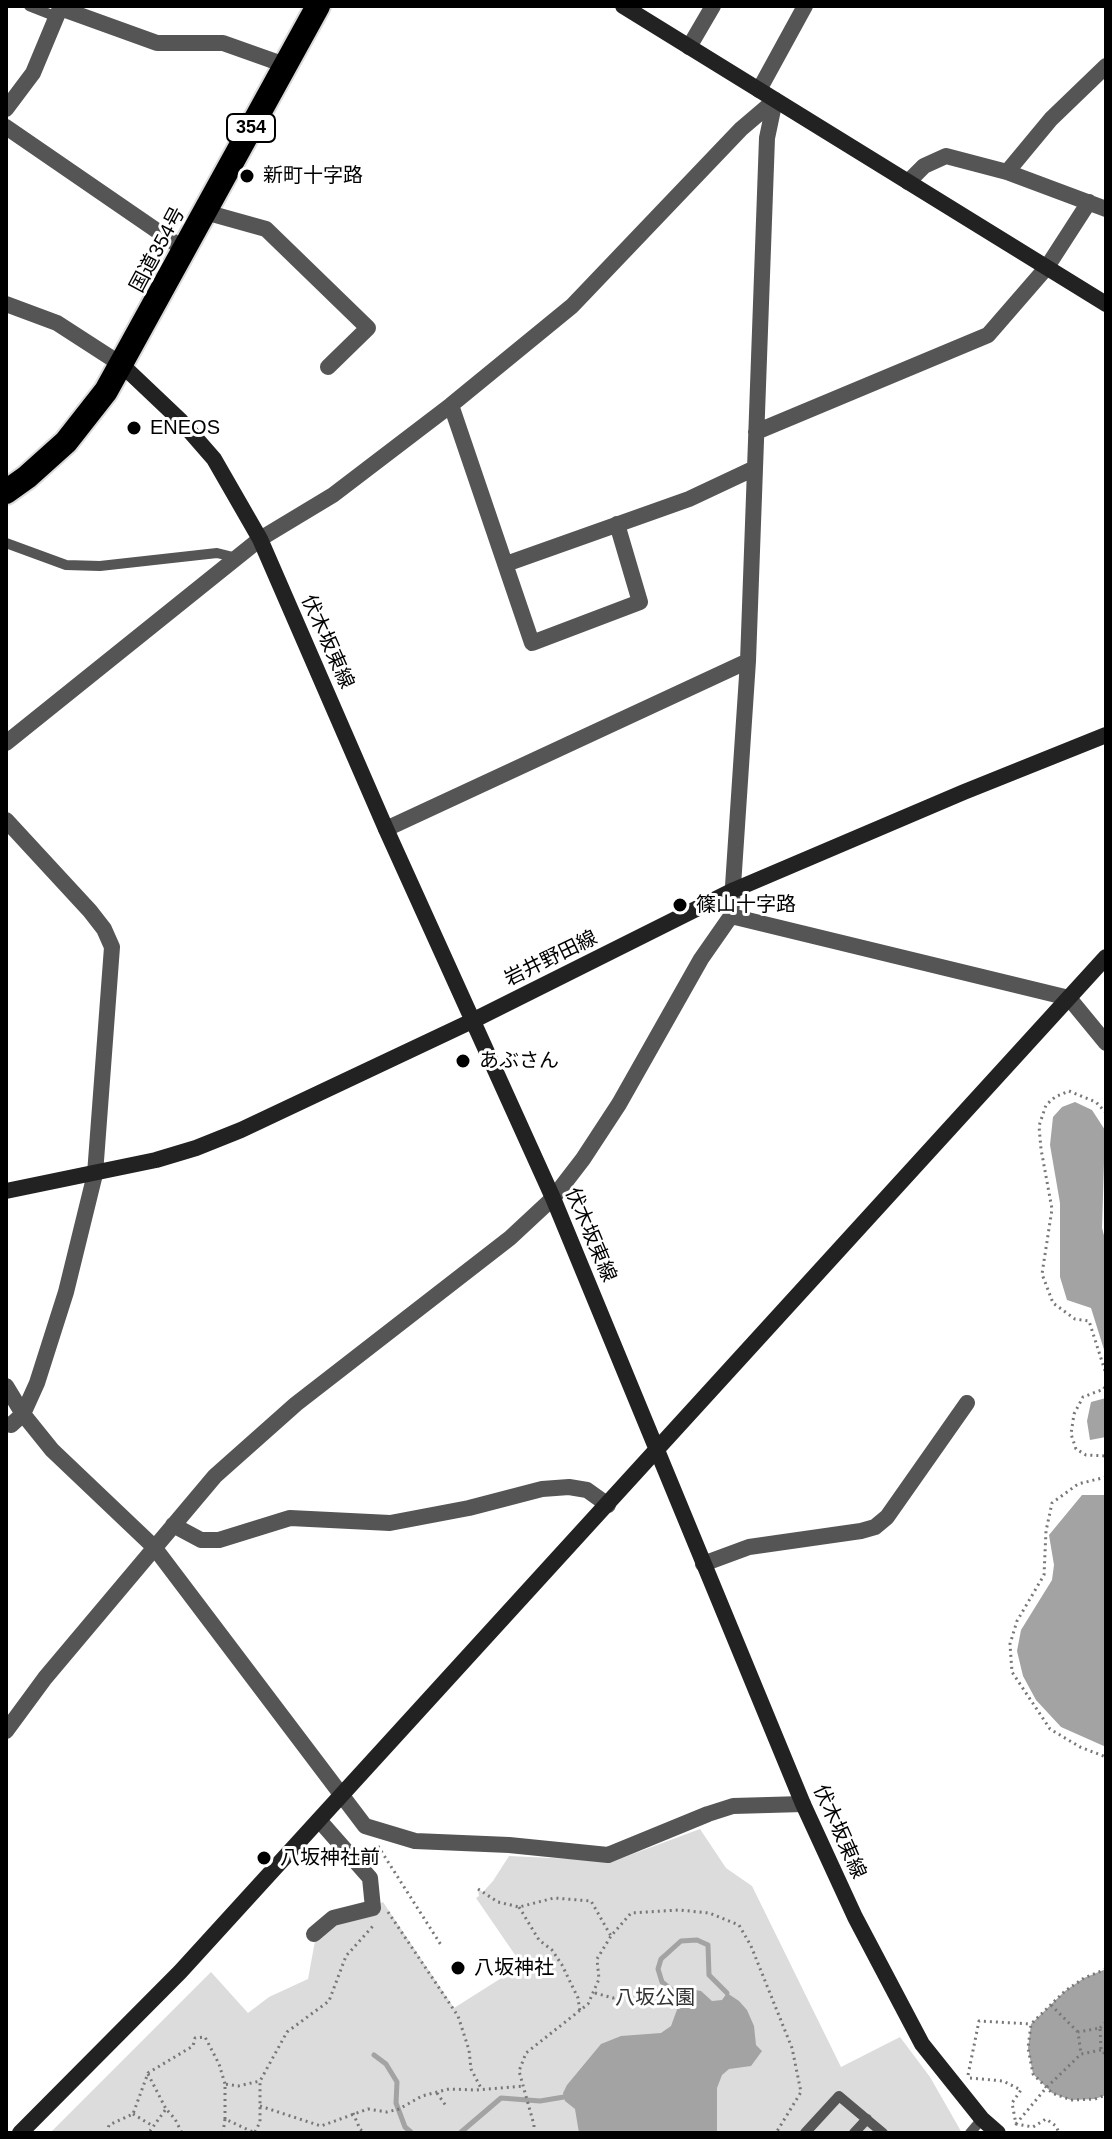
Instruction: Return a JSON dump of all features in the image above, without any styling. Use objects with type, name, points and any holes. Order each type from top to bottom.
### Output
[{"type":"highway","name":"国道354号","points":[[6,492],[66,442],[98,403],[122,365],[318,6]]},
{"type":"main road","points":[[623,6],[1106,304]]},
{"type":"main road","name":"伏木坂東線","points":[[122,365],[180,420],[214,459],[260,539],[386,829],[553,1198],[803,1804],[855,1917],[922,2044],[982,2119],[998,2133]]},
{"type":"main road","name":"岩井野田線","points":[[6,1191],[156,1160],[208,1144],[472,1021],[734,890],[1106,735]]},
{"type":"main road","points":[[20,2133],[126,2030],[1106,957]]},
{"type":"street","points":[[689,47],[713,6]]},
{"type":"street","points":[[759,90],[805,6]]},
{"type":"street","points":[[6,109],[33,73],[60,10],[157,43],[223,43],[285,65]]},
{"type":"street","points":[[1007,172],[1051,119],[1106,66]]},
{"type":"street","points":[[6,743],[260,539],[333,495],[451,405],[572,306],[741,129],[775,100]]},
{"type":"street","points":[[7,1728],[45,1678],[215,1476],[253,1440],[510,1238],[553,1198],[619,1104],[681,992],[731,916],[748,661],[767,138],[775,100]]},
{"type":"street","points":[[6,127],[185,250]]},
{"type":"street","points":[[908,182],[924,166],[946,156],[1007,172],[1106,209]]},
{"type":"street","points":[[756,432],[988,335],[1047,267],[1089,202]]},
{"type":"street","points":[[205,212],[266,229],[368,328],[328,367]]},
{"type":"street","points":[[6,304],[57,323],[122,365]]},
{"type":"street","points":[[451,405],[532,643],[640,602],[617,524]]},
{"type":"street","points":[[506,564],[689,499],[755,468]]},
{"type":"street","points":[[386,829],[748,661]]},
{"type":"street","points":[[6,820],[90,911],[104,929],[112,947],[95,1174],[66,1292],[37,1383],[23,1414],[11,1425],[6,1424]]},
{"type":"street","points":[[731,916],[1069,998],[1106,1043]]},
{"type":"street","points":[[6,1386],[23,1414],[52,1450],[154,1547],[365,1826],[415,1841],[509,1845],[608,1855],[733,1806],[803,1804]]},
{"type":"street","points":[[703,1564],[749,1547],[875,1527],[887,1517],[967,1403]]},
{"type":"street","points":[[173,1525],[201,1540],[219,1540],[290,1518],[390,1523],[555,1488],[587,1490],[608,1505]]},
{"type":"street","points":[[314,1934],[333,1918],[373,1908],[370,1878],[319,1820]]},
{"type":"lane","points":[[29,6],[60,10]]},
{"type":"lane","points":[[6,543],[66,565],[100,566],[217,553],[237,558]]},
{"type":"lane","points":[[805,2133],[839,2096],[883,2133]]},
{"type":"lane","points":[[854,2133],[867,2119]]},
{"type":"lane","points":[[970,2133],[982,2119]]},
{"type":"path","points":[[1106,1113],[1096,1102],[1069,1091],[1046,1105],[1039,1126],[1052,1209],[1042,1274],[1053,1303],[1075,1319],[1089,1321],[1106,1374]]},
{"type":"path","points":[[1106,1381],[1104,1389],[1083,1397],[1074,1414],[1071,1434],[1076,1449],[1086,1455],[1106,1456]]},
{"type":"path","points":[[1106,1477],[1078,1484],[1052,1503],[1046,1531],[1044,1575],[1017,1621],[1010,1644],[1012,1672],[1050,1729],[1080,1747],[1106,1757]]},
{"type":"path","points":[[365,1826],[441,1945]]},
{"type":"path","points":[[478,1889],[498,1902],[519,1907],[554,1898],[591,1901],[611,1936]]},
{"type":"path","points":[[519,1907],[539,1940],[552,1950],[562,1965],[578,1998],[580,2012]]},
{"type":"path","points":[[534,2133],[519,2071],[526,2053],[588,2004],[599,1979],[597,1959],[611,1936],[631,1913],[679,1910],[709,1913],[739,1925],[757,1960],[792,2048],[801,2092],[776,2133]]},
{"type":"path","points":[[387,1911],[458,2016],[469,2050],[471,2069],[482,2090]]},
{"type":"path","points":[[225,2119],[255,2132],[260,2122],[260,2081],[287,2032],[329,2001],[346,1956],[377,1922]]},
{"type":"path","points":[[1106,1969],[1084,1978],[1031,2024],[1028,2058],[1033,2074],[1046,2088],[1071,2100],[1095,2099],[1106,2095]]},
{"type":"path","points":[[593,1993],[613,1998],[626,1996]]},
{"type":"path","points":[[1051,2005],[1078,2032],[1081,2054]]},
{"type":"path","points":[[967,2078],[979,2021],[1031,2024]]},
{"type":"path","points":[[1078,2032],[1100,2028],[1106,2022]]},
{"type":"path","points":[[1100,2028],[1101,2050],[1106,2055]]},
{"type":"path","points":[[107,2133],[109,2125],[133,2114],[148,2073],[193,2046],[195,2038],[205,2037],[225,2084],[223,2133]]},
{"type":"path","points":[[1016,2124],[1046,2088],[1081,2054],[1101,2050]]},
{"type":"path","points":[[148,2073],[182,2133]]},
{"type":"path","points":[[967,2078],[976,2089]]},
{"type":"path","points":[[967,2078],[1003,2081],[1021,2090],[1012,2103],[1016,2124]]},
{"type":"path","points":[[225,2084],[238,2086],[260,2081]]},
{"type":"path","points":[[260,2106],[321,2126],[368,2109],[387,2112],[422,2096],[457,2088],[482,2090],[524,2086]]},
{"type":"path","points":[[437,2093],[446,2106]]},
{"type":"path","points":[[133,2114],[149,2131],[166,2109]]},
{"type":"path","points":[[353,2113],[364,2133]]},
{"type":"path","points":[[1016,2124],[1033,2127],[1046,2119],[1056,2126],[1059,2133]]},
{"type":"green space","name":"八坂公園","points":[[700,1829],[726,1868],[752,1886],[841,2067],[900,2037],[930,2077],[962,2133],[50,2133],[211,1972],[248,2013],[269,1997],[308,1979],[315,1941],[333,1923],[383,1902],[454,2008],[522,1965],[476,1898],[479,1896],[478,1889],[483,1892],[509,1856],[614,1861]]},
{"type":"shaded area","points":[[1075,1102],[1092,1110],[1105,1130],[1102,1228],[1106,1243],[1106,1356],[1091,1308],[1067,1300],[1060,1277],[1060,1203],[1050,1145],[1053,1117],[1062,1107]]},
{"type":"shaded area","points":[[1106,1398],[1106,1437],[1090,1440],[1087,1421],[1091,1402]]},
{"type":"shaded area","points":[[1082,1495],[1106,1495],[1106,1747],[1061,1727],[1036,1700],[1023,1676],[1017,1651],[1021,1630],[1052,1580],[1054,1565],[1049,1535]]},
{"type":"shaded area","points":[[1106,1969],[1106,2095],[1095,2099],[1071,2100],[1052,2093],[1033,2074],[1028,2048],[1031,2024],[1065,1991],[1084,1978]]},
{"type":"shaded area","points":[[684,1988],[701,1991],[712,2001],[722,2000],[727,1993],[739,2001],[747,2010],[754,2026],[756,2045],[762,2051],[751,2066],[729,2069],[722,2075],[717,2088],[717,2133],[579,2133],[575,2109],[565,2101],[563,2093],[567,2085],[601,2044],[621,2036],[661,2033],[671,2026],[678,2007],[673,1991]]},
{"type":"waterway","points":[[673,1991],[662,1982],[658,1969],[661,1959],[681,1941],[697,1940],[708,1945],[709,1975],[727,1993]]},
{"type":"waterway","points":[[374,2055],[386,2064],[397,2082],[396,2103],[405,2127],[412,2133]]},
{"type":"waterway","points":[[460,2133],[501,2098],[540,2101],[564,2097]]},
{"type":"place","name":"新町十字路","points":[[247,176]]},
{"type":"place","name":"ENEOS","points":[[134,428]]},
{"type":"place","name":"篠山十字路","points":[[680,905]]},
{"type":"place","name":"あぶさん","points":[[463,1061]]},
{"type":"place","name":"八坂神社前","points":[[264,1858]]},
{"type":"place","name":"八坂神社","points":[[458,1968]]}]
